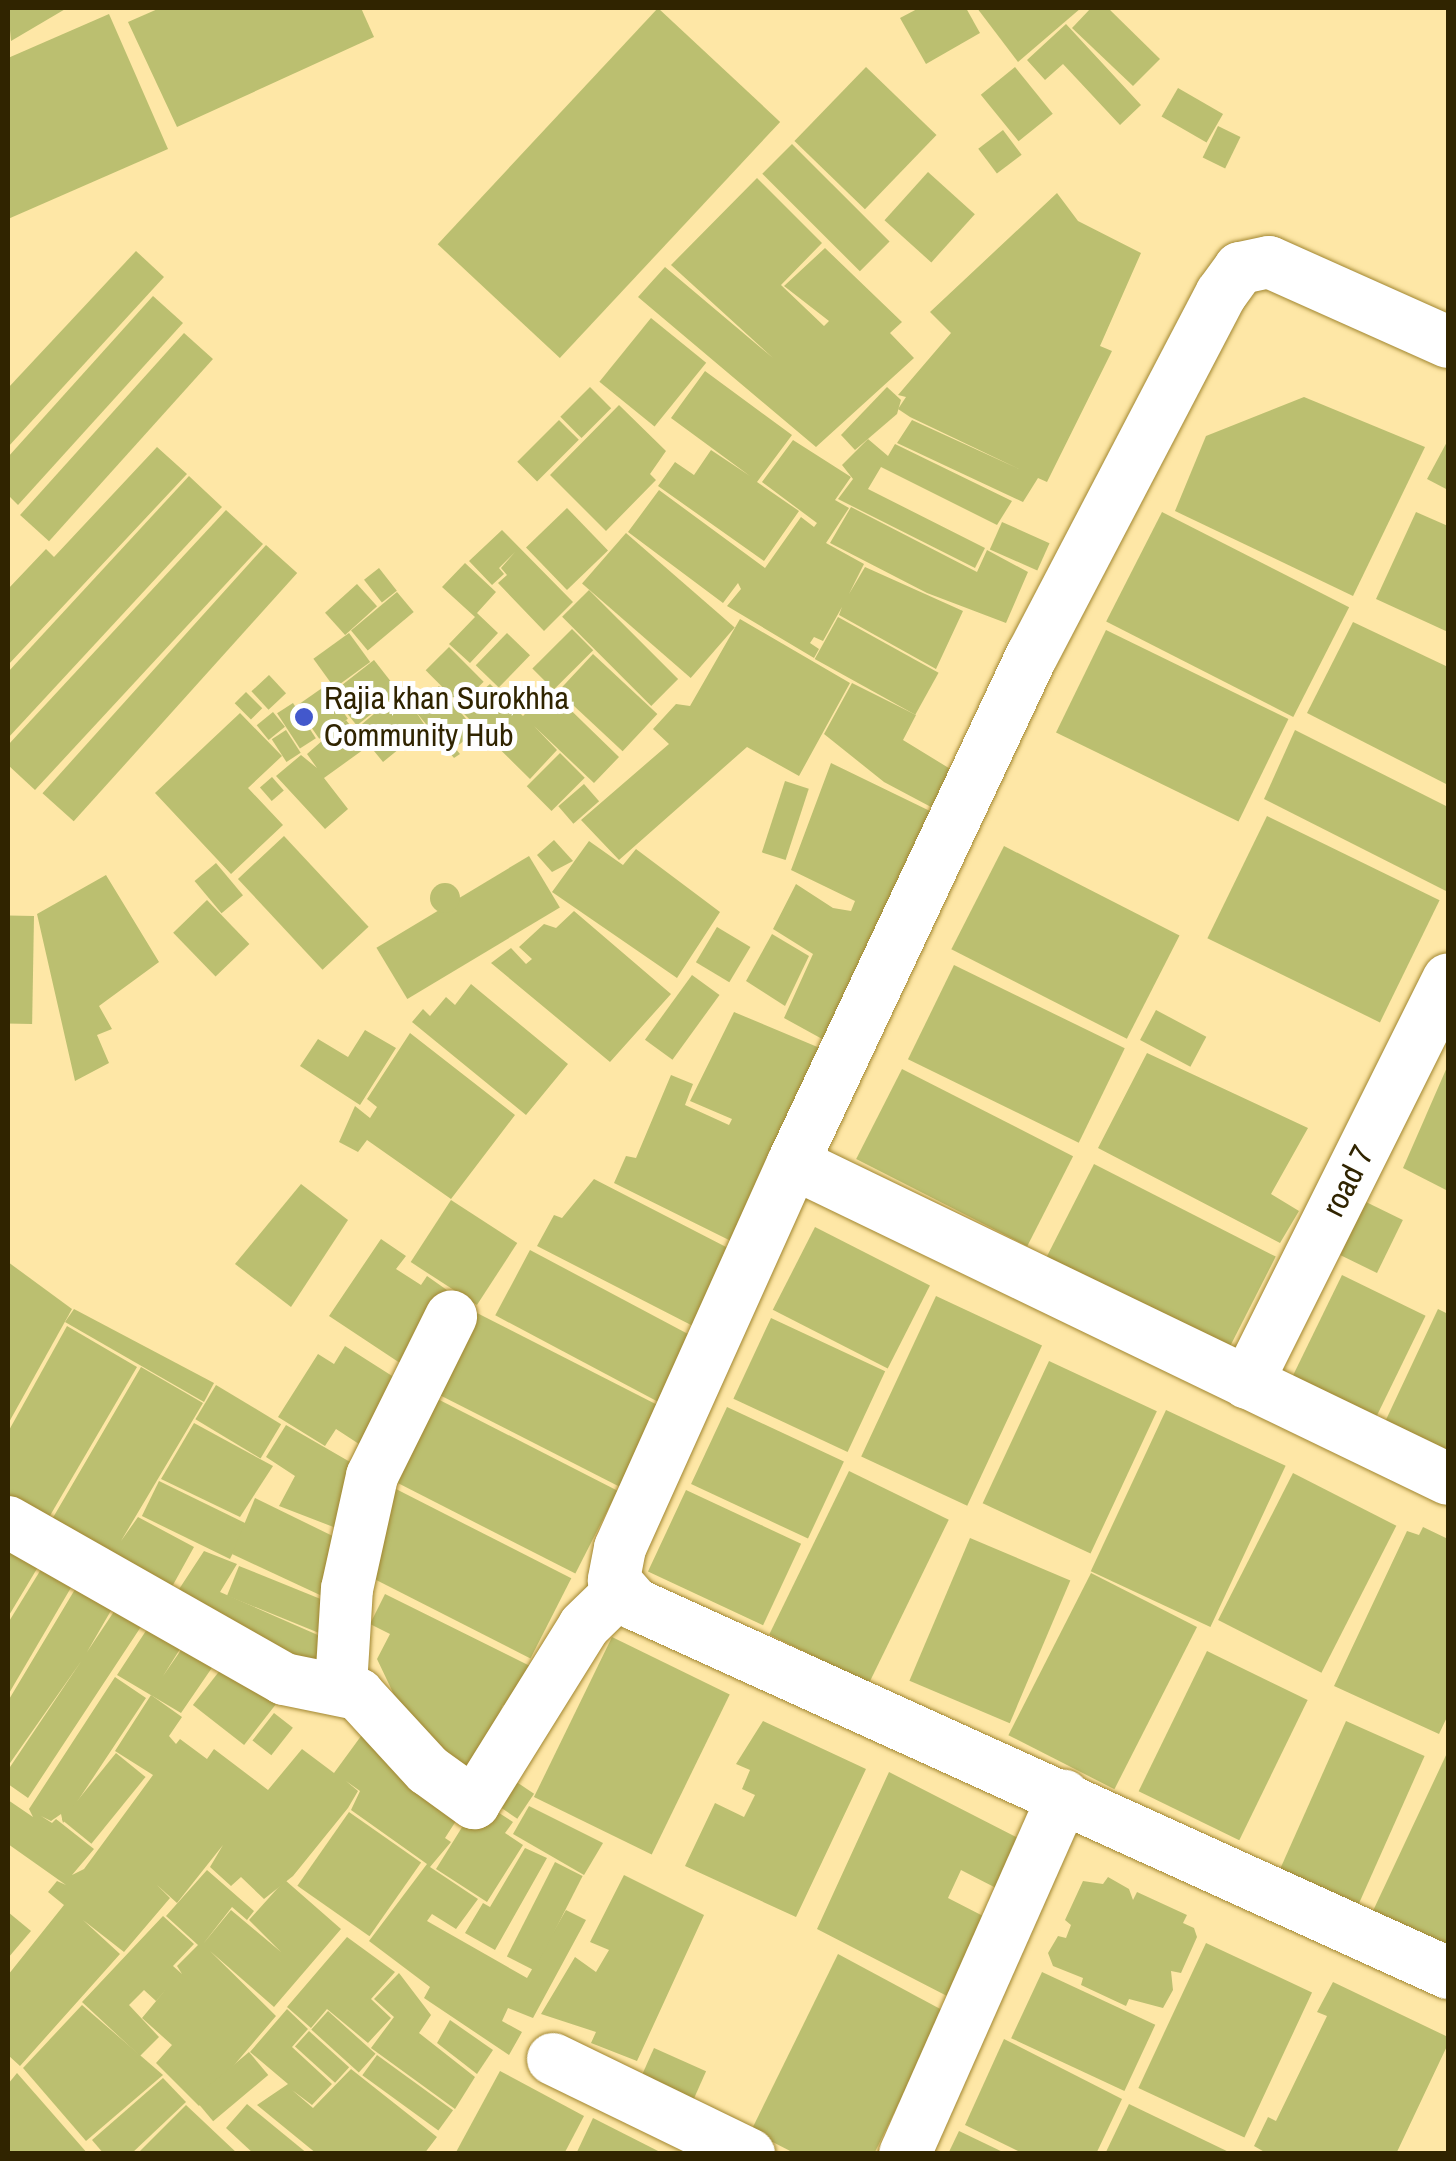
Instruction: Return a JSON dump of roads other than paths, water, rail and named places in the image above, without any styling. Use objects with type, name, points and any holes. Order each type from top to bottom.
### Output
[{"type":"street","points":[[1448,342],[1269,262],[1240,268],[1032,656],[793,1163],[620,1548],[614,1580],[635,1604],[1448,1972]]},
{"type":"street","name":"road 7","points":[[1247,1382],[1448,979]]},
{"type":"street","points":[[793,1163],[1448,1479]]},
{"type":"street","points":[[341,1686],[347,1589],[372,1476],[451,1317]]},
{"type":"street","points":[[8,1522],[284,1678],[341,1686],[370,1704],[428,1770],[474,1803],[584,1626],[620,1591]]},
{"type":"street","points":[[905,2154],[1064,1796]]},
{"type":"street","points":[[554,2059],[748,2154]]},
{"type":"place","name":"Rajia khan Surokhha Community Hub","points":[[304,717]]}]
